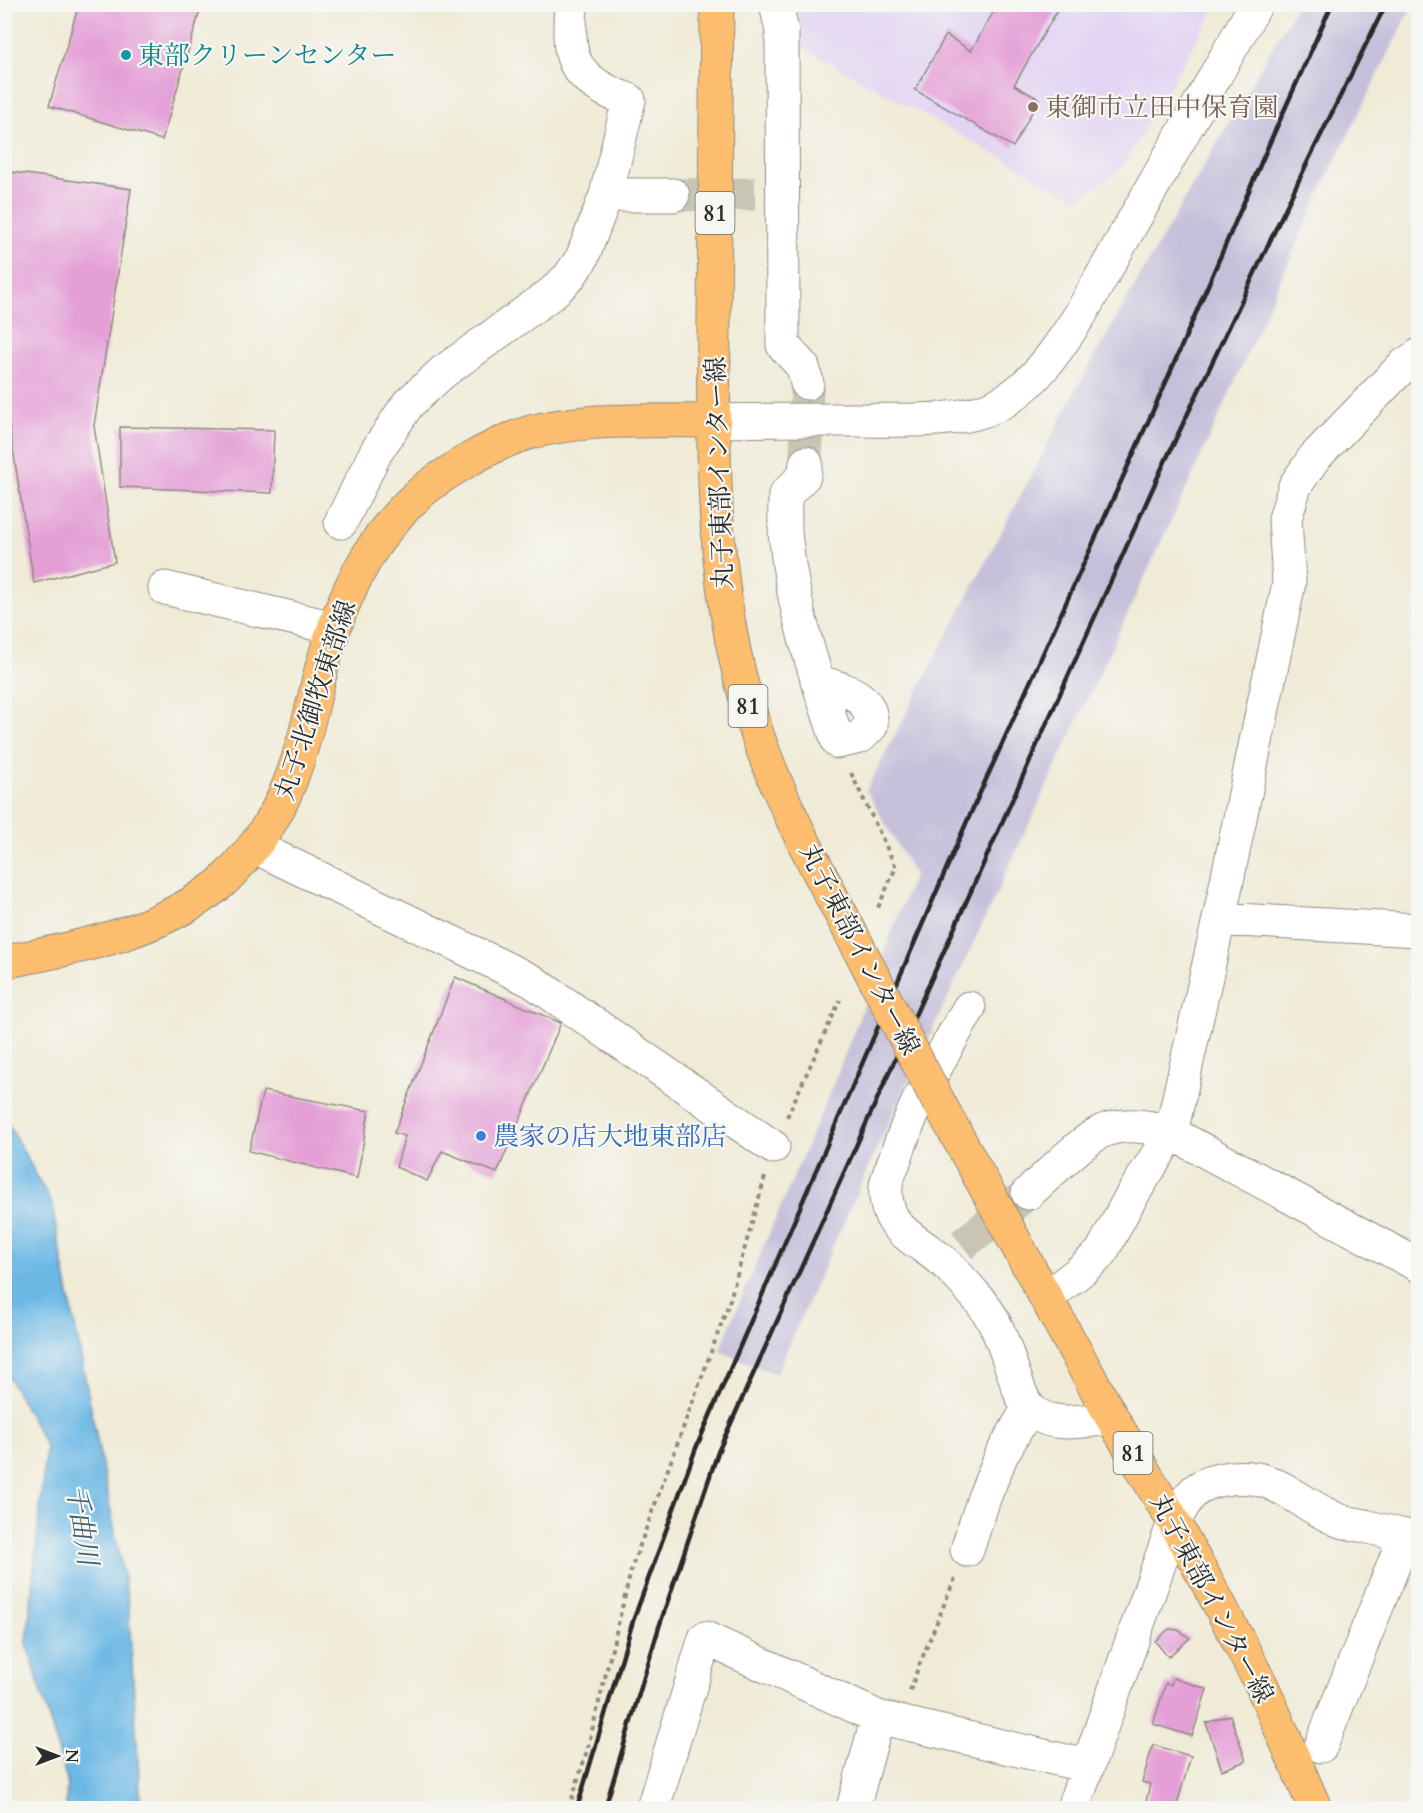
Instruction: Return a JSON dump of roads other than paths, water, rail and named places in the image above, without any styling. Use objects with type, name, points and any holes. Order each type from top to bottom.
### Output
[{"type":"main road","name":"丸子東部インター線","points":[[717,4],[713,421],[719,559],[732,639],[753,724],[771,771],[794,820],[939,1103],[1112,1418],[1174,1522],[1262,1686],[1315,1809]]},
{"type":"main road","name":"丸子北御牧東部線","points":[[4,962],[118,937],[171,916],[219,885],[255,847],[279,811],[293,777],[334,628],[364,565],[381,536],[418,494],[449,472],[484,452],[542,429],[600,422],[713,421]]},
{"type":"street","points":[[341,522],[376,452],[408,404],[443,372],[551,294],[569,277],[582,258],[606,195],[629,100],[608,93],[591,81],[578,65],[571,50],[571,4]]},
{"type":"street","points":[[776,4],[782,31],[769,194],[783,345],[803,367],[807,383]]},
{"type":"street","points":[[713,421],[910,419],[955,416],[987,409],[1005,401],[1029,384],[1053,357],[1080,315],[1256,4]]},
{"type":"street","points":[[606,195],[673,195]]},
{"type":"street","points":[[1046,1298],[1101,1252],[1128,1202],[1171,1133],[1219,919],[1289,583],[1285,519],[1295,486],[1314,458],[1413,367]]},
{"type":"street","points":[[806,463],[804,476],[785,495],[785,539],[803,636],[838,742]]},
{"type":"street","points":[[165,588],[334,628]]},
{"type":"street","points":[[255,847],[532,981],[773,1147]]},
{"type":"street","points":[[1219,919],[1419,930]]},
{"type":"street","points":[[969,1008],[904,1130],[886,1185],[888,1206],[896,1227],[914,1242],[951,1252],[994,1322],[1020,1392],[1029,1407],[1052,1421],[1112,1418]]},
{"type":"street","points":[[1028,1193],[1088,1140],[1102,1131],[1122,1126],[1152,1127],[1171,1133],[1419,1264]]},
{"type":"street","points":[[967,1550],[984,1498],[1002,1454],[1029,1407]]},
{"type":"street","points":[[1073,1809],[1174,1522],[1191,1493],[1203,1485],[1239,1476],[1255,1478],[1275,1484],[1338,1520],[1412,1538],[1321,1746]]},
{"type":"street","points":[[653,1809],[705,1638],[889,1719],[1087,1766]]},
{"type":"street","points":[[853,1809],[889,1719]]},
{"type":"water","name":"千曲川","points":[[4,1116],[51,1202],[128,1600],[141,1808],[66,1808],[67,1780],[27,1643],[46,1446],[5,1370]]},
{"type":"tunnel","points":[[673,195],[755,194]]},
{"type":"tunnel","points":[[806,463],[807,383]]},
{"type":"tunnel","points":[[962,1245],[1028,1193]]},
{"type":"railway","points":[[577,1808],[633,1621],[696,1448],[964,828],[1166,382],[1332,4]]},
{"type":"railway","points":[[605,1808],[659,1627],[718,1452],[1161,470],[1308,161],[1386,4]]},
{"type":"place","name":"東部クリーンセンター","points":[[126,55]]},
{"type":"place","name":"東御市立田中保育園","points":[[1033,107]]},
{"type":"place","name":"農家の店大地東部店","points":[[481,1136]]}]
